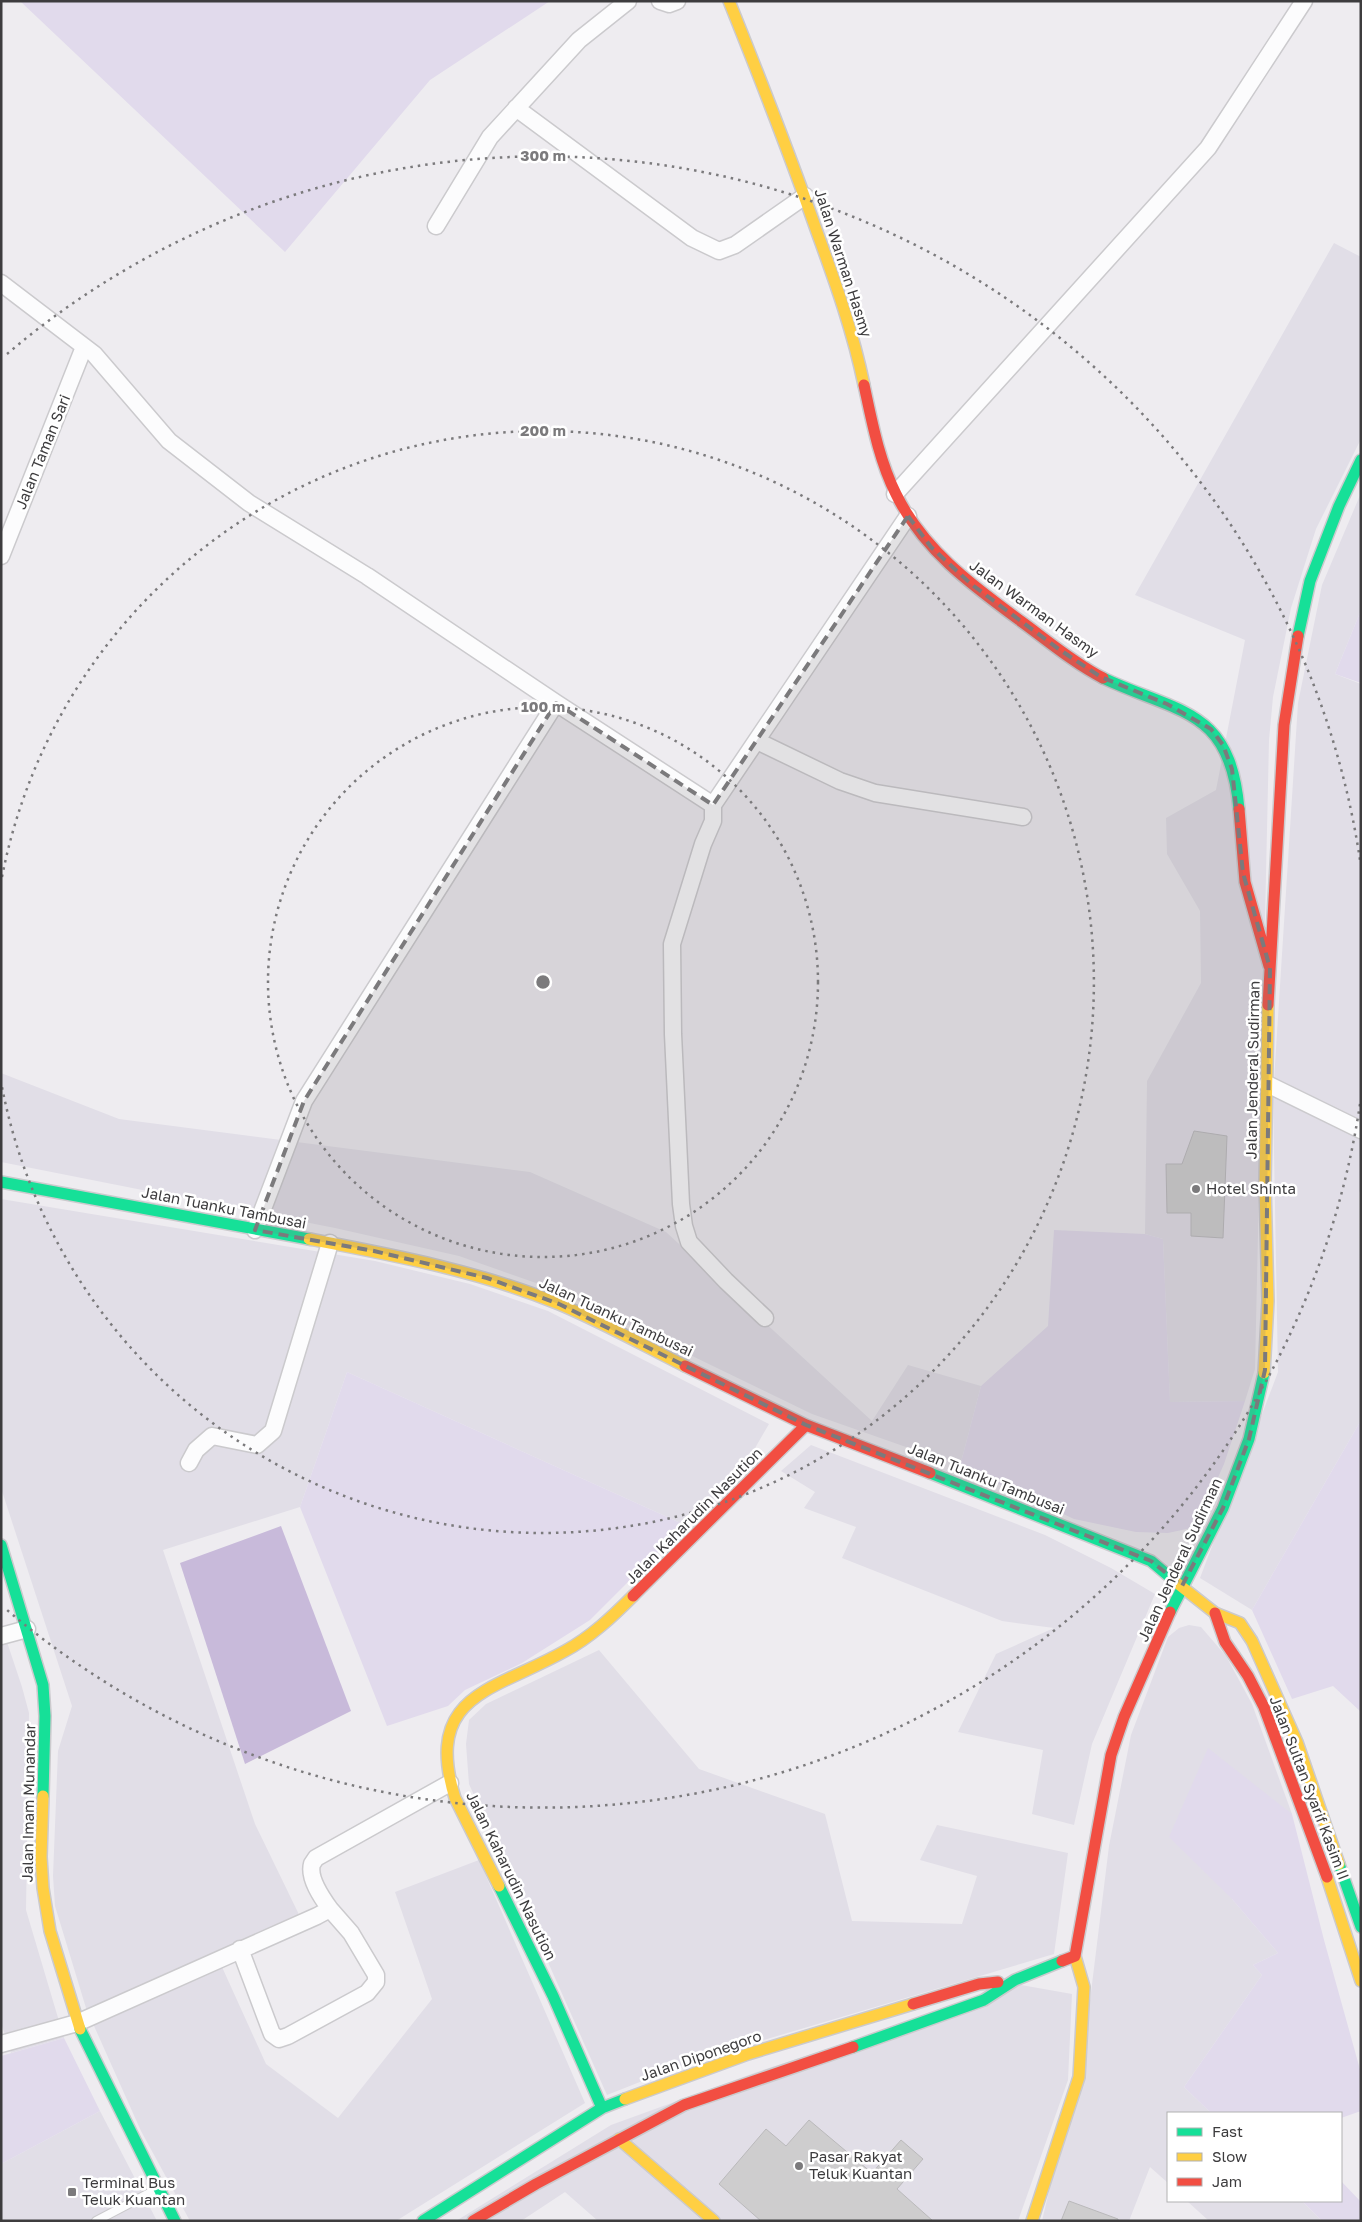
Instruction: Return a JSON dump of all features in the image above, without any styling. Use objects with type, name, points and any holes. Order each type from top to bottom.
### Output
[{"type":"main road","name":"Jalan Warman Hasmy","points":[[729,1],[793,161],[849,320],[882,459],[896,494],[908,516],[931,547],[970,584],[1060,650],[1101,677],[1167,704],[1195,719],[1211,729],[1224,744],[1232,769],[1243,873],[1255,925],[1270,968]]},
{"type":"main road","name":"Jalan Jenderal Sudirman","points":[[1032,2221],[1079,2077],[1084,1986],[1075,1956],[1111,1755],[1124,1717],[1182,1586],[1224,1508],[1249,1439],[1265,1370],[1268,1301],[1265,1185],[1270,968],[1282,765],[1293,656],[1310,581],[1339,506],[1361,460]]},
{"type":"main road","name":"Jalan Tuanku Tambusai","points":[[1,1182],[374,1251],[486,1278],[559,1304],[806,1425],[1007,1502],[1151,1562],[1182,1586]]},
{"type":"main road","name":"Jalan Kaharudin Nasution","points":[[602,2108],[553,1996],[455,1798],[450,1783],[447,1748],[450,1728],[458,1712],[474,1697],[565,1650],[593,1633],[624,1605],[806,1425]]},
{"type":"main road","name":"Jalan Imam Munandar","points":[[1,1545],[43,1685],[46,1716],[41,1856],[43,1888],[50,1931],[77,2023],[175,2221]]},
{"type":"main road","name":"Jalan Sultan Syarif Kasim II","points":[[1182,1586],[1215,1613],[1240,1623],[1252,1641],[1276,1691],[1297,1742],[1361,1927]]},
{"type":"main road","name":"Jalan Sultan Syarif Kasim II","points":[[1215,1613],[1225,1642],[1248,1676],[1264,1707],[1315,1846],[1361,1981]]},
{"type":"main road","name":"Jalan Diponegoro","points":[[473,2221],[497,2215],[619,2139],[684,2105],[758,2078],[892,2034],[984,2000],[1015,1980],[1075,1956]]},
{"type":"main road","name":"Jalan Diponegoro","points":[[423,2221],[602,2108],[673,2080],[748,2054],[980,1984],[1015,1980]]},
{"type":"main road","points":[[619,2139],[714,2221]]},
{"type":"street","points":[[436,226],[490,137],[580,40],[628,1]]},
{"type":"street","points":[[660,1],[671,4],[676,1]]},
{"type":"street","points":[[896,494],[1208,148],[1304,1]]},
{"type":"street","points":[[516,108],[692,238],[719,251],[735,245],[805,196]]},
{"type":"street","points":[[1,283],[94,354],[169,441],[242,497],[367,576],[556,703],[713,804]]},
{"type":"street","name":"Jalan Taman Sari","points":[[1,556],[84,347]]},
{"type":"street","points":[[765,1318],[726,1281],[689,1242],[686,1235],[681,1204],[673,1034],[672,944],[703,844],[713,821],[713,804],[908,516]]},
{"type":"street","points":[[255,1230],[304,1101],[556,703]]},
{"type":"street","points":[[757,741],[840,781],[875,793],[1023,817]]},
{"type":"street","points":[[1267,1084],[1361,1130]]},
{"type":"street","points":[[189,1463],[196,1450],[212,1436],[257,1445],[273,1431],[330,1243]]},
{"type":"street","points":[[1,1636],[27,1629]]},
{"type":"street","points":[[240,1949],[272,2034],[279,2039],[288,2036],[367,1993],[376,1982],[376,1975],[351,1933],[323,1900],[312,1875],[312,1864],[316,1858],[450,1783]]},
{"type":"street","points":[[1,2044],[77,2023],[330,1909]]},
{"type":"lane","points":[[96,2221],[159,2188]]},
{"type":"highlighted area","points":[[908,516],[931,547],[971,584],[1060,650],[1101,677],[1167,704],[1211,729],[1223,745],[1232,769],[1243,873],[1270,968],[1265,1370],[1249,1439],[1223,1508],[1182,1586],[1151,1561],[806,1425],[559,1304],[487,1278],[374,1251],[255,1230],[304,1101],[556,703],[713,805]]},
{"type":"shaded area","points":[[20,1],[550,1],[430,80],[285,252]]},
{"type":"shaded area","points":[[1334,243],[1361,257],[1361,439],[1316,529],[1291,608],[1273,697],[1269,740],[1255,1369],[1245,1401],[1170,1402],[1163,1239],[1145,1234],[1147,1081],[1201,983],[1200,911],[1167,854],[1166,818],[1216,790],[1245,640],[1135,595]]},
{"type":"shaded area","points":[[1361,493],[1361,610],[1335,674],[1361,684],[1361,1188],[1359,1193],[1361,1420],[1252,1610],[1200,1578],[1278,1372],[1273,1096],[1298,703],[1322,585]]},
{"type":"shaded area","points":[[1361,610],[1361,683],[1335,674]]},
{"type":"shaded area","points":[[1,1073],[119,1119],[530,1172],[666,1232],[872,1421],[908,1365],[981,1386],[960,1466],[812,1414],[556,1290],[459,1256],[335,1228],[1,1162]]},
{"type":"shaded area","points":[[1,1199],[375,1261],[470,1284],[548,1311],[769,1424],[740,1474],[685,1525],[347,1372],[300,1507],[163,1550],[255,1824],[306,1929],[222,1967],[266,2064],[338,2118],[432,1999],[395,1892],[479,1860],[585,2103],[396,2221],[190,2221],[141,2131],[86,2008],[55,1906],[53,1876],[58,1751],[72,1706],[1,1488]]},
{"type":"shaded area","points":[[1054,1230],[1145,1234],[1163,1239],[1170,1402],[1245,1401],[1224,1464],[1196,1527],[1168,1533],[1136,1532],[1074,1519],[960,1466],[981,1386],[1048,1326]]},
{"type":"shaded area","points":[[347,1372],[685,1525],[590,1620],[522,1663],[465,1690],[448,1706],[387,1726],[300,1507]]},
{"type":"shaded area","points":[[1361,1420],[1361,1712],[1333,1686],[1292,1699],[1252,1610]]},
{"type":"shaded area","points":[[811,1445],[1045,1535],[1111,1568],[1155,1594],[1092,1744],[1074,1825],[1032,1814],[1043,1750],[958,1732],[996,1654],[1054,1628],[1002,1621],[842,1558],[856,1527],[804,1508],[815,1492],[781,1471]]},
{"type":"shaded area","points":[[281,1526],[351,1711],[245,1764],[180,1563]]},
{"type":"shaded area","points":[[1,1624],[29,1713],[26,1910],[64,2038],[11,2053],[1,2023]]},
{"type":"shaded area","points":[[1189,1625],[1201,1627],[1226,1656],[1252,1704],[1292,1814],[1232,1899],[1278,1953],[1253,1965],[1262,1975],[1184,2087],[1210,2112],[1167,2112],[1167,2182],[1150,2167],[1129,2221],[1042,2221],[1086,2033],[1109,1846],[1131,1735],[1168,1637],[1179,1628]]},
{"type":"shaded area","points":[[599,1650],[699,1769],[825,1814],[852,1921],[962,1924],[977,1876],[920,1860],[937,1825],[1068,1853],[1054,1954],[693,2061],[607,2095],[469,1784],[466,1744],[469,1720],[486,1704]]},
{"type":"shaded area","points":[[1208,1748],[1292,1814],[1324,1940],[1361,2073],[1361,2111],[1342,2118],[1342,2112],[1210,2112],[1184,2087],[1262,1975],[1253,1965],[1278,1953],[1232,1899],[1169,1837]]},
{"type":"shaded area","points":[[1021,1985],[1072,1994],[1068,2080],[1018,2221],[598,2221],[565,2192],[521,2221],[456,2221],[611,2125],[754,2073]]},
{"type":"shaded area","points":[[64,2038],[100,2111],[1,2164],[1,2056]]},
{"type":"shaded area","name":"Terminal Bus Teluk Kuantan","points":[[100,2111],[157,2221],[1,2221],[1,2164]]},
{"type":"shaded area","points":[[1342,2182],[1361,2202],[1360,2221],[1322,2221],[1303,2202],[1342,2202]]},
{"type":"shaded area","points":[[1188,2202],[1303,2202],[1322,2221],[1209,2221]]},
{"type":"building","name":"Hotel Shinta","points":[[1194,1131],[1227,1136],[1223,1238],[1191,1236],[1191,1213],[1167,1213],[1166,1164],[1182,1164]]},
{"type":"building","name":"Pasar Rakyat Teluk Kuantan","points":[[809,2120],[872,2173],[901,2140],[923,2159],[897,2189],[933,2221],[761,2221],[719,2184],[766,2129],[786,2146]]},
{"type":"building","points":[[1069,2201],[1118,2219],[1118,2221],[1061,2221]]},
{"type":"traffic: fast","points":[[1298,636],[1310,581],[1339,506],[1361,460]]},
{"type":"traffic: fast","points":[[1103,678],[1177,709],[1196,719],[1212,733],[1225,751],[1234,776],[1239,809]]},
{"type":"traffic: fast","points":[[1,1182],[309,1239]]},
{"type":"traffic: fast","points":[[1170,1612],[1223,1508],[1249,1439],[1264,1373]]},
{"type":"traffic: fast","points":[[930,1473],[1151,1561],[1177,1583]]},
{"type":"traffic: fast","points":[[1,1545],[43,1685],[45,1716],[43,1796]]},
{"type":"traffic: fast","points":[[1339,1864],[1361,1927]]},
{"type":"traffic: fast","points":[[499,1886],[553,1996],[602,2108]]},
{"type":"traffic: fast","points":[[853,2047],[984,2000],[1015,1980],[1062,1961]]},
{"type":"traffic: fast","points":[[80,2029],[175,2221]]},
{"type":"traffic: fast","points":[[423,2221],[602,2108],[625,2099]]},
{"type":"traffic: slow","points":[[729,1],[831,270],[860,365],[864,385]]},
{"type":"traffic: slow","points":[[1264,1373],[1268,1301],[1265,1185],[1268,1005]]},
{"type":"traffic: slow","points":[[309,1239],[436,1265],[529,1292],[591,1318],[685,1366]]},
{"type":"traffic: slow","points":[[1177,1583],[1215,1613],[1240,1623],[1252,1641],[1297,1742],[1339,1864]]},
{"type":"traffic: slow","points":[[499,1886],[455,1798],[448,1763],[449,1737],[457,1716],[471,1700],[513,1676],[565,1651],[593,1633],[633,1596]]},
{"type":"traffic: slow","points":[[43,1796],[41,1857],[43,1888],[50,1931],[80,2029]]},
{"type":"traffic: slow","points":[[1327,1877],[1361,1981]]},
{"type":"traffic: slow","points":[[1032,2221],[1079,2077],[1084,1987],[1075,1956]]},
{"type":"traffic: slow","points":[[625,2099],[748,2054],[913,2004]]},
{"type":"traffic: slow","points":[[619,2139],[714,2221]]},
{"type":"traffic: jam","points":[[864,385],[885,468],[896,494],[920,533],[951,566],[985,595],[1071,659],[1103,678]]},
{"type":"traffic: jam","points":[[1268,1005],[1284,725],[1298,636]]},
{"type":"traffic: jam","points":[[1239,809],[1245,882],[1269,966]]},
{"type":"traffic: jam","points":[[685,1366],[806,1425],[930,1473]]},
{"type":"traffic: jam","points":[[633,1596],[806,1425]]},
{"type":"traffic: jam","points":[[1062,1961],[1075,1956],[1111,1755],[1124,1717],[1170,1612]]},
{"type":"traffic: jam","points":[[1215,1613],[1225,1642],[1248,1676],[1264,1707],[1327,1877]]},
{"type":"traffic: jam","points":[[913,2004],[979,1984],[998,1982]]},
{"type":"traffic: jam","points":[[473,2221],[536,2184],[684,2105],[853,2047]]},
{"type":"place","name":"Hotel Shinta","points":[[1196,1189]]},
{"type":"place","name":"Pasar Rakyat Teluk Kuantan","points":[[799,2166]]},
{"type":"place","name":"Terminal Bus Teluk Kuantan","points":[[72,2192]]}]
